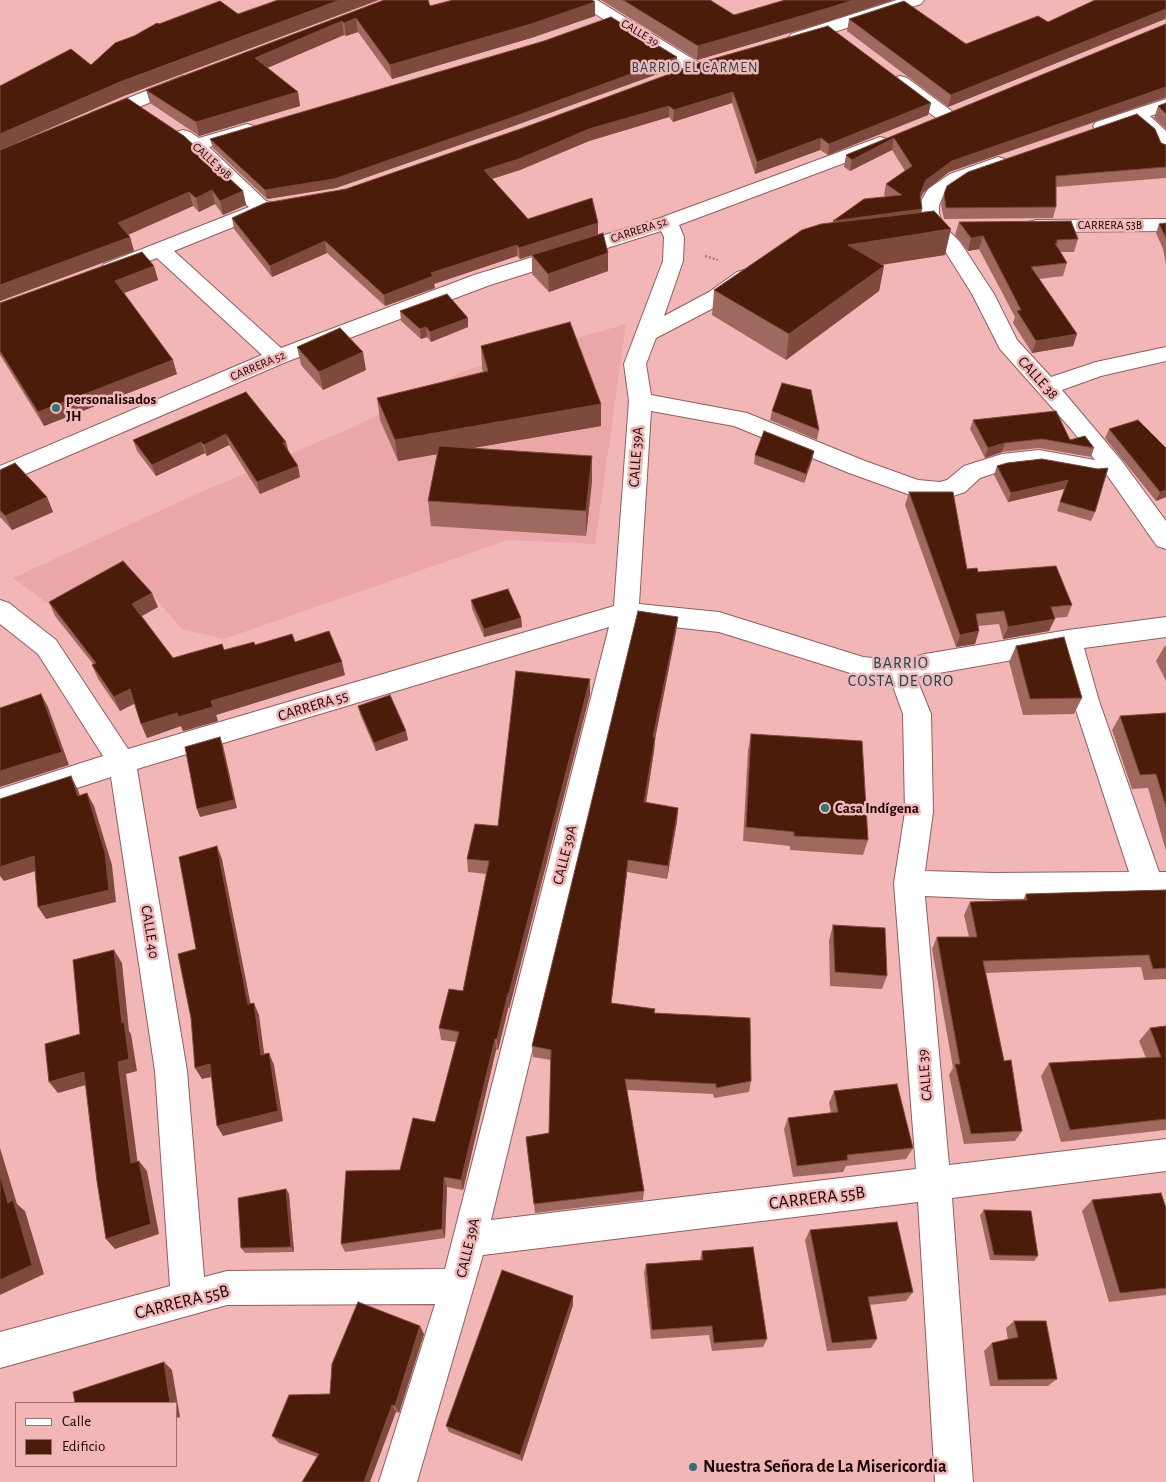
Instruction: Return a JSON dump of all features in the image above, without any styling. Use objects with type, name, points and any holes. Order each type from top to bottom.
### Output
[{"type":"street","name":"CALLE 39","points":[[585,0],[695,68]]},
{"type":"street","points":[[776,44],[830,29],[915,0]]},
{"type":"street","points":[[588,26],[614,17]]},
{"type":"street","points":[[830,29],[846,42]]},
{"type":"street","points":[[887,72],[932,107],[937,119],[964,108]]},
{"type":"street","points":[[79,125],[148,113],[195,78]]},
{"type":"street","points":[[1082,134],[1166,105]]},
{"type":"street","name":"CALLE 39B","points":[[148,113],[196,145],[262,208]]},
{"type":"street","points":[[1136,114],[1161,137],[1166,150]]},
{"type":"street","points":[[196,145],[260,126]]},
{"type":"street","name":"CARRERA 52","points":[[0,476],[278,357],[482,280],[666,222],[844,158],[895,137]]},
{"type":"street","points":[[963,226],[925,228],[929,205],[935,193],[957,178],[1020,156]]},
{"type":"street","points":[[90,277],[161,251],[262,208],[281,205]]},
{"type":"street","name":"CALLE 39A","points":[[398,1482],[458,1286],[626,612],[640,401],[635,364],[673,261],[674,237],[666,222]]},
{"type":"street","name":"CARRERA 53B","points":[[1021,226],[1166,225]]},
{"type":"street","name":"CALLE 38","points":[[925,228],[953,247],[1008,344],[1047,387],[1113,466],[1166,540]]},
{"type":"street","points":[[161,251],[278,357]]},
{"type":"street","points":[[646,334],[718,297],[757,266]]},
{"type":"street","points":[[661,290],[666,300],[675,308],[688,311]]},
{"type":"street","points":[[1047,387],[1096,370],[1166,354]]},
{"type":"street","points":[[640,401],[739,419],[857,467],[916,488],[941,491],[956,486],[972,472],[1002,462],[1039,458],[1095,468],[1113,466]]},
{"type":"street","name":"CALLE 40","points":[[0,610],[47,647],[122,762],[172,1071],[188,1300]]},
{"type":"street","points":[[626,612],[719,622],[863,667],[901,672],[925,664],[1068,640],[1166,627]]},
{"type":"street","name":"CARRERA 55","points":[[0,801],[122,762],[626,612]]},
{"type":"street","points":[[909,883],[993,886],[1157,885],[1086,701],[1068,640]]},
{"type":"street","name":"CALLE 39","points":[[901,672],[917,714],[919,812],[909,883],[934,1183],[954,1482]]},
{"type":"street","name":"CARRERA 55B","points":[[469,1240],[1166,1155]]},
{"type":"street","name":"CARRERA 55B","points":[[0,1350],[227,1288],[458,1286]]},
{"type":"shaded area","points":[[626,324],[595,544],[508,540],[224,639],[182,629],[127,565],[51,606],[13,578],[192,496],[358,425],[463,371]]},
{"type":"building","points":[[278,0],[340,0],[120,82],[0,134],[0,86],[71,49],[91,65],[115,43],[134,36],[157,23],[159,24],[220,1],[238,14]]},
{"type":"building","points":[[384,0],[428,0],[430,6],[453,0],[592,0],[595,2],[531,24],[390,65],[356,18],[344,23],[342,21],[255,58],[298,92],[196,122],[146,90]]},
{"type":"building","points":[[623,0],[710,0],[734,15],[785,0],[854,0],[698,46]]},
{"type":"building","points":[[1095,0],[1166,0],[1166,9],[951,95],[849,19],[904,1],[966,44],[1038,16],[1048,22]]},
{"type":"building","points":[[611,17],[677,57],[508,119],[334,179],[265,190],[210,139],[544,41]]},
{"type":"building","points":[[1166,24],[1166,87],[952,161],[926,180],[920,194],[922,209],[833,221],[864,199],[902,195],[886,184],[912,166],[894,138],[852,160],[846,155]]},
{"type":"building","points":[[828,26],[931,103],[829,144],[821,138],[757,162],[733,92],[674,110],[669,106],[589,129],[519,159],[484,170],[528,219],[592,198],[598,223],[519,248],[517,245],[431,273],[433,276],[384,295],[325,241],[270,266],[232,218],[265,203],[346,189],[523,128],[702,62]]},
{"type":"building","points":[[127,98],[184,136],[243,191],[220,201],[212,190],[196,198],[189,192],[118,223],[130,237],[0,285],[0,150]]},
{"type":"building","points":[[1166,103],[1166,114],[1158,106]]},
{"type":"building","points":[[1137,114],[1155,129],[1161,143],[1166,145],[1166,167],[1056,176],[1056,207],[946,208],[944,194],[947,186],[968,172]]},
{"type":"building","points":[[934,211],[951,229],[848,245],[884,266],[789,334],[714,290],[802,230],[821,224]]},
{"type":"building","points":[[1071,221],[1078,239],[1057,240],[1057,244],[1055,243],[1067,263],[1031,267],[1077,334],[1036,341],[1017,311],[1021,310],[983,236],[971,238],[959,222]]},
{"type":"building","points":[[1166,223],[1166,238],[1159,224]]},
{"type":"building","points":[[603,233],[608,253],[548,274],[532,255]]},
{"type":"building","points":[[142,252],[154,266],[115,281],[173,360],[38,412],[0,351],[0,303]]},
{"type":"building","points":[[447,294],[468,318],[430,332],[426,327],[420,329],[400,311]]},
{"type":"building","points":[[570,322],[601,404],[395,440],[377,398],[488,371],[481,346]]},
{"type":"building","points":[[340,328],[363,352],[319,372],[297,347]]},
{"type":"building","points":[[782,383],[811,390],[819,430],[772,411]]},
{"type":"building","points":[[246,392],[286,442],[283,443],[298,466],[257,482],[226,434],[204,445],[201,442],[152,465],[133,440]]},
{"type":"building","points":[[1056,411],[1070,440],[1085,436],[1094,448],[1042,439],[1005,443],[988,448],[973,420]]},
{"type":"building","points":[[1138,420],[1166,448],[1166,490],[1160,492],[1109,429]]},
{"type":"building","points":[[764,431],[814,451],[806,474],[755,455]]},
{"type":"building","points":[[439,446],[592,456],[586,511],[428,501]]},
{"type":"building","points":[[1042,459],[1098,469],[1108,468],[1095,512],[1060,502],[1068,480],[1011,493],[997,466]]},
{"type":"building","points":[[15,463],[47,497],[5,516],[0,510],[0,470]]},
{"type":"building","points":[[909,492],[953,492],[967,569],[977,568],[978,572],[1056,566],[1072,605],[1051,607],[1055,619],[1008,627],[1004,611],[976,614],[979,631],[960,635]]},
{"type":"building","points":[[123,561],[152,593],[132,604],[173,658],[222,644],[224,650],[254,642],[255,645],[292,634],[295,642],[329,631],[342,662],[211,701],[213,707],[178,717],[177,713],[141,724],[130,689],[114,697],[92,665],[96,663],[49,602]]},
{"type":"building","points":[[508,589],[521,618],[484,629],[471,600]]},
{"type":"building","points":[[638,611],[678,617],[653,737],[655,738],[644,802],[678,808],[668,866],[628,860],[611,1003],[655,1009],[654,1013],[750,1018],[751,1081],[716,1088],[716,1084],[625,1079],[644,1191],[534,1204],[526,1137],[549,1133],[551,1050],[532,1046]]},
{"type":"building","points":[[1064,637],[1082,698],[1030,699],[1016,646]]},
{"type":"building","points":[[516,671],[590,679],[497,1039],[495,1039],[461,1180],[444,1177],[442,1229],[341,1244],[346,1171],[400,1170],[413,1118],[435,1122],[459,1032],[439,1028],[449,989],[463,991],[489,861],[467,859],[475,824],[498,826]]},
{"type":"building","points":[[41,694],[62,752],[0,771],[0,708]]},
{"type":"building","points":[[390,695],[406,731],[374,743],[358,706]]},
{"type":"building","points":[[1166,713],[1166,807],[1156,774],[1140,775],[1120,716]]},
{"type":"building","points":[[751,734],[862,741],[868,840],[794,836],[794,832],[746,827]]},
{"type":"building","points":[[220,737],[234,800],[197,809],[185,747]]},
{"type":"building","points":[[71,776],[78,796],[87,793],[105,853],[109,890],[38,907],[34,856],[0,867],[0,799]]},
{"type":"building","points":[[217,846],[248,1004],[254,1003],[261,1055],[269,1053],[278,1111],[217,1126],[210,1064],[195,1068],[191,1018],[178,954],[196,949],[179,857]]},
{"type":"building","points":[[1166,890],[1166,968],[1153,969],[1149,955],[983,961],[1004,1061],[1011,1060],[1022,1131],[971,1134],[955,1064],[960,1064],[937,937],[977,937],[970,902],[1027,900],[1026,894]]},
{"type":"building","points":[[833,925],[885,928],[887,976],[835,972]]},
{"type":"building","points":[[114,950],[122,1023],[124,1022],[129,1059],[118,1062],[131,1163],[139,1161],[151,1224],[106,1239],[84,1072],[49,1082],[45,1044],[80,1034],[73,960]]},
{"type":"building","points":[[1166,1026],[1166,1119],[1070,1130],[1049,1063],[1161,1057],[1150,1028]]},
{"type":"building","points":[[897,1084],[913,1148],[847,1155],[848,1160],[797,1166],[788,1118],[838,1112],[834,1091]]},
{"type":"building","points":[[0,1175],[8,1203],[13,1200],[32,1265],[0,1280]]},
{"type":"building","points":[[286,1189],[291,1247],[241,1248],[238,1198]]},
{"type":"building","points":[[1161,1193],[1166,1208],[1166,1288],[1120,1293],[1092,1200]]},
{"type":"building","points":[[984,1210],[1031,1211],[1038,1256],[994,1255]]},
{"type":"building","points":[[897,1222],[913,1292],[868,1297],[877,1339],[832,1343],[810,1230]]},
{"type":"building","points":[[753,1247],[767,1339],[714,1343],[712,1326],[652,1330],[646,1264],[703,1260],[702,1251]]},
{"type":"building","points":[[502,1270],[573,1296],[520,1455],[446,1426]]},
{"type":"building","points":[[358,1302],[420,1326],[395,1406],[392,1405],[364,1482],[302,1482],[319,1454],[272,1436],[289,1395],[330,1394],[332,1364]]},
{"type":"building","points":[[1014,1321],[1046,1321],[1057,1379],[998,1380],[992,1343],[1018,1337]]},
{"type":"building","points":[[164,1362],[170,1402],[75,1402],[73,1392]]},
{"type":"place","name":"personalisados JH","points":[[56,408]]},
{"type":"place","name":"Casa Indígena","points":[[825,808]]},
{"type":"place","name":"Nuestra Señora de La Misericordia","points":[[693,1467]]},
{"type":"district","name":"BARRIO EL CARMEN","points":[[695,68]]},
{"type":"district","name":"BARRIO COSTA DE ORO","points":[[901,672]]}]
